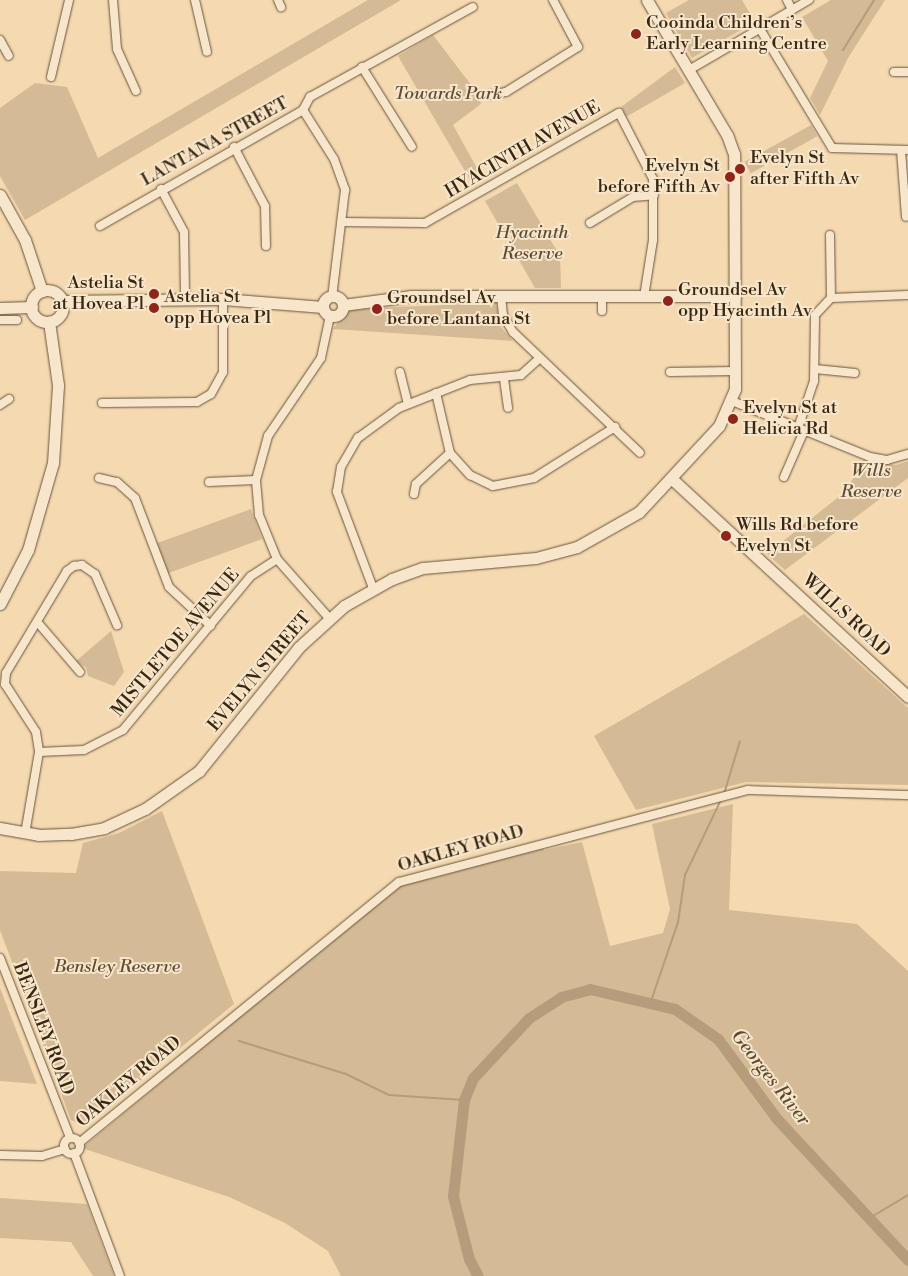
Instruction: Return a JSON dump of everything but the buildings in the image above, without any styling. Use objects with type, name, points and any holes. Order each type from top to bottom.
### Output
[{"type":"street","points":[[51,77],[69,0]]},
{"type":"street","points":[[113,0],[117,49],[136,91]]},
{"type":"street","points":[[195,0],[207,52]]},
{"type":"street","points":[[490,96],[506,92],[578,47],[553,0]]},
{"type":"street","name":"EVELYN STREET","points":[[0,828],[25,834],[60,835],[104,828],[169,796],[199,771],[299,647],[329,618],[373,588],[438,565],[566,552],[640,512],[719,426],[732,401],[735,372],[734,154],[689,70],[647,0]]},
{"type":"street","points":[[787,0],[792,10]]},
{"type":"street","points":[[689,70],[810,0]]},
{"type":"street","points":[[303,110],[310,97],[473,7]]},
{"type":"street","points":[[760,29],[832,148],[904,150],[906,218]]},
{"type":"street","points":[[0,40],[9,56]]},
{"type":"street","points":[[362,68],[412,147]]},
{"type":"street","points":[[894,72],[908,72]]},
{"type":"street","name":"LANTANA STREET","points":[[100,226],[234,147],[303,110],[340,170],[344,190],[342,222],[332,297]]},
{"type":"street","name":"HYACINTH AVENUE","points":[[342,222],[425,223],[618,113],[648,161],[654,196],[653,240],[644,297]]},
{"type":"street","points":[[234,147],[265,206],[266,246]]},
{"type":"street","points":[[161,189],[184,232],[185,299]]},
{"type":"street","points":[[0,195],[25,240],[42,291]]},
{"type":"street","points":[[590,223],[633,197],[654,196]]},
{"type":"street","points":[[784,477],[801,429],[815,368],[815,315],[831,298],[830,235]]},
{"type":"street","points":[[42,291],[54,292],[62,301],[61,313],[49,322]]},
{"type":"street","points":[[32,307],[42,291]]},
{"type":"street","points":[[831,298],[908,295]]},
{"type":"street","points":[[501,296],[508,327],[615,427],[640,453]]},
{"type":"street","points":[[329,618],[277,559],[259,514],[256,480],[268,436],[321,358],[327,312],[332,297],[342,305],[386,297],[735,296]]},
{"type":"street","points":[[602,297],[602,311]]},
{"type":"street","points":[[102,403],[197,402],[211,394],[223,372],[223,299]]},
{"type":"street","points":[[62,301],[223,299],[339,314],[342,305]]},
{"type":"street","points":[[0,308],[32,307]]},
{"type":"street","points":[[32,307],[37,318],[49,322]]},
{"type":"street","points":[[0,320],[17,320]]},
{"type":"street","points":[[0,604],[28,550],[53,463],[58,385],[49,322]]},
{"type":"street","points":[[373,588],[337,492],[339,474],[358,438],[383,416],[408,404],[470,380],[504,378],[528,372],[540,358]]},
{"type":"street","points":[[815,368],[855,373]]},
{"type":"street","points":[[400,372],[408,404]]},
{"type":"street","points":[[670,372],[735,372]]},
{"type":"street","points":[[504,378],[508,408]]},
{"type":"street","points":[[436,393],[450,453],[481,483],[523,482],[615,427]]},
{"type":"street","points":[[0,405],[9,399]]},
{"type":"street","points":[[732,401],[870,457],[887,460],[908,454]]},
{"type":"street","points":[[414,494],[416,484],[450,453]]},
{"type":"street","points":[[99,478],[118,482],[132,494],[169,587],[211,626]]},
{"type":"street","name":"WILLS ROAD","points":[[672,479],[908,696]]},
{"type":"street","points":[[209,482],[256,480]]},
{"type":"street","name":"MISTLETOE AVENUE","points":[[40,752],[84,750],[123,730],[251,576],[277,559]]},
{"type":"street","points":[[25,834],[40,752],[36,732],[2,684],[6,673],[39,624],[67,571],[82,565],[95,574],[116,625]]},
{"type":"street","points":[[39,624],[80,672]]},
{"type":"street","name":"OAKLEY ROAD","points":[[79,1143],[399,882],[748,790],[908,795]]},
{"type":"street","name":"BENSLEY ROAD","points":[[0,958],[70,1138]]},
{"type":"street","points":[[65,1149],[70,1138],[79,1143],[74,1153]]},
{"type":"street","points":[[0,1155],[42,1156],[65,1149],[74,1153],[120,1276]]},
{"type":"green space","points":[[368,0],[401,0],[25,220],[0,176],[0,108],[35,83],[67,87],[98,158]]},
{"type":"green space","points":[[689,0],[742,0],[755,22],[692,58],[666,13]]},
{"type":"green space","points":[[831,0],[885,0],[848,58],[820,115],[810,98],[828,61],[802,17]]},
{"type":"green space","name":"Towards Park","points":[[433,35],[478,94],[481,104],[453,125],[483,179],[473,185],[398,56]]},
{"type":"green space","points":[[675,67],[685,83],[626,117],[621,107]]},
{"type":"green space","points":[[811,125],[817,136],[751,173],[745,162]]},
{"type":"green space","name":"Hyacinth Reserve","points":[[517,183],[560,256],[561,288],[535,288],[485,201]]},
{"type":"green space","points":[[496,303],[500,326],[513,341],[333,329],[348,309]]},
{"type":"green space","name":"Wills Reserve","points":[[863,460],[896,465],[908,461],[908,478],[785,570],[767,554],[846,491]]},
{"type":"green space","points":[[251,509],[262,539],[168,573],[157,543]]},
{"type":"green space","points":[[804,614],[908,708],[908,785],[746,782],[636,810],[594,736]]},
{"type":"green space","points":[[111,631],[124,672],[114,686],[88,676],[86,667],[75,662]]},
{"type":"green space","points":[[733,804],[729,910],[857,924],[908,971],[908,1276],[341,1276],[328,1251],[285,1223],[229,1197],[82,1148],[396,887],[543,845],[544,850],[582,842],[610,946],[663,933],[670,909],[652,824]]},
{"type":"green space","name":"Bensley Reserve","points":[[162,811],[234,1004],[85,1126],[71,1120],[0,930],[0,871],[76,873],[83,843],[119,833]]},
{"type":"green space","points":[[0,988],[37,1084],[0,1081]]},
{"type":"green space","points":[[0,1198],[87,1204],[114,1276],[93,1276],[71,1242],[0,1238]]},
{"type":"waterway","points":[[843,50],[874,0]]},
{"type":"waterway","points":[[724,794],[740,741]]},
{"type":"waterway","points":[[650,1004],[678,922],[685,875],[721,800]]},
{"type":"waterway","name":"Georges River","points":[[478,1276],[469,1259],[453,1196],[464,1100],[473,1078],[529,1018],[561,997],[590,989],[675,1009],[718,1039],[777,1119],[908,1260]]},
{"type":"waterway","points":[[239,1041],[346,1074],[389,1095],[464,1100]]},
{"type":"waterway","points":[[868,1219],[908,1195]]},
{"type":"place","name":"Cooinda Children’s Early Learning Centre","points":[[636,34]]},
{"type":"place","name":"Evelyn St after Fifth Av","points":[[740,169]]},
{"type":"place","name":"Evelyn St before Fifth Av","points":[[730,177]]},
{"type":"place","name":"Astelia St at Hovea Pl","points":[[154,294]]},
{"type":"place","name":"Groundsel Av opp Hyacinth Av","points":[[668,301]]},
{"type":"place","name":"Astelia St opp Hovea Pl","points":[[154,308]]},
{"type":"place","name":"Groundsel Av before Lantana St","points":[[377,309]]},
{"type":"place","name":"Evelyn St at Helicia Rd","points":[[733,419]]},
{"type":"place","name":"Wills Rd before Evelyn St","points":[[726,536]]}]
